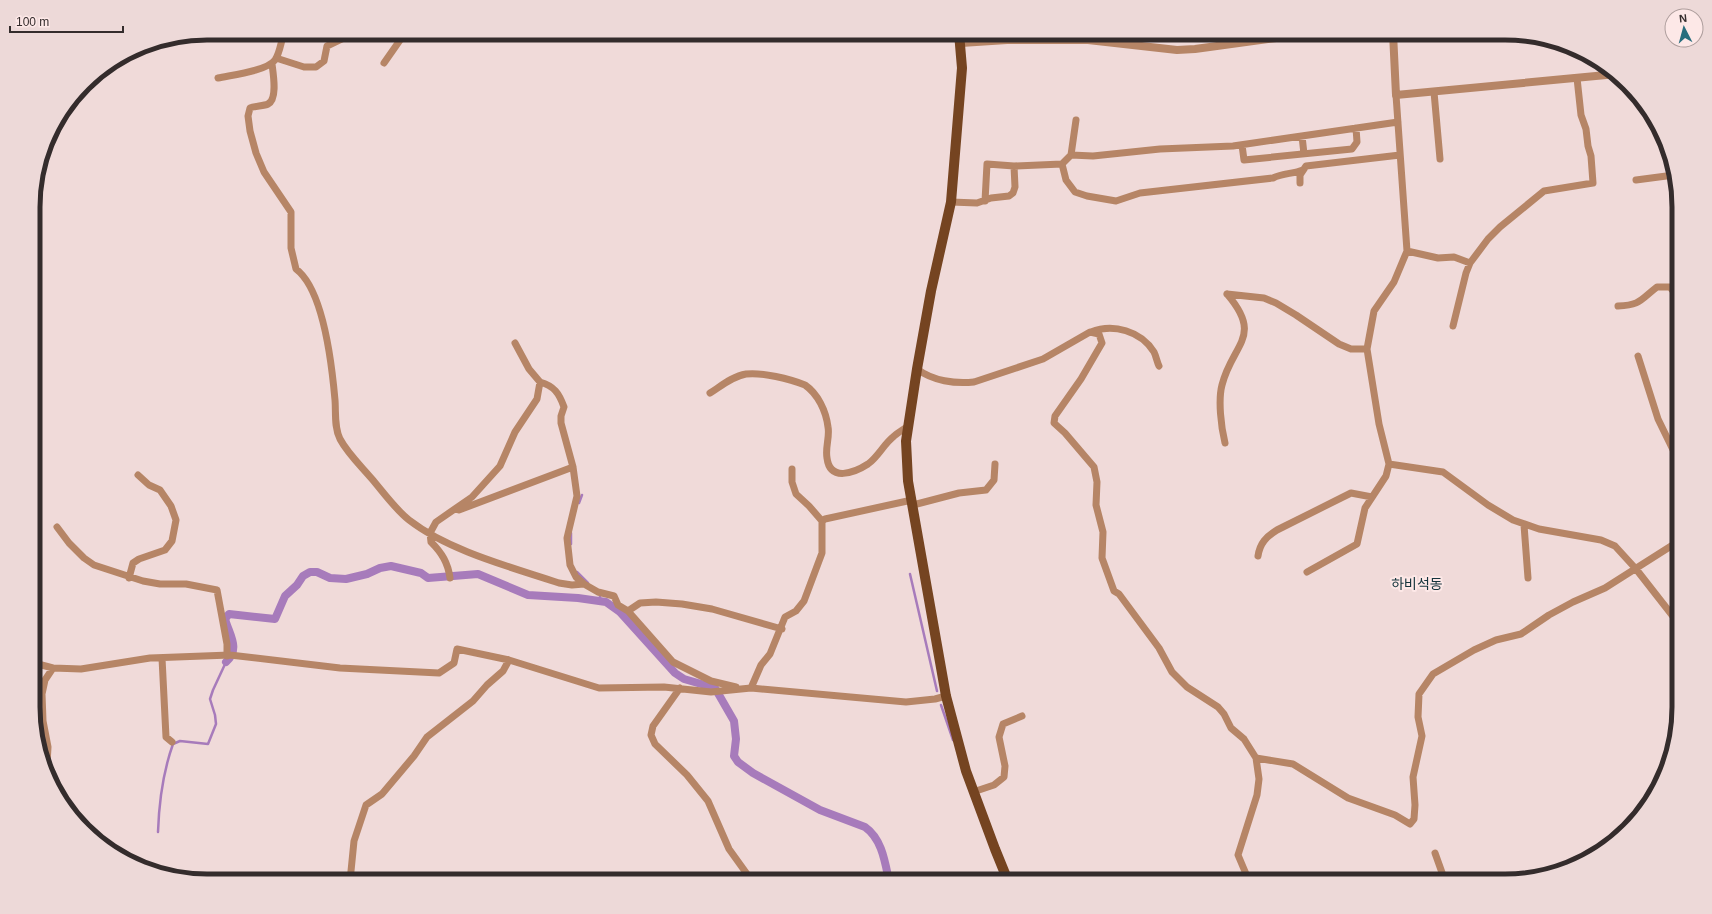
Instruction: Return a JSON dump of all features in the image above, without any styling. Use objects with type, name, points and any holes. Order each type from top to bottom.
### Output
[{"type":"main road","points":[[960,40],[962,68],[951,202],[917,369],[906,441],[912,502],[928,585],[946,696],[966,771],[1005,874]]},
{"type":"street","points":[[282,40],[274,61],[274,91],[272,100],[268,105],[250,108],[248,116],[250,131],[256,153],[264,172],[291,212],[291,248],[296,269],[302,274],[310,285],[330,348],[336,424],[340,438],[355,458],[408,520],[461,550],[559,583],[572,585],[584,584]]},
{"type":"street","points":[[218,78],[261,68],[274,61],[304,67],[316,67],[324,61],[327,46],[339,40]]},
{"type":"street","points":[[384,62],[400,40]]},
{"type":"street","points":[[1014,40],[1088,40],[1177,50],[1261,40]]},
{"type":"street","points":[[1307,572],[1357,544],[1362,519],[1372,497],[1379,490],[1386,476],[1389,464],[1379,424],[1366,348],[1374,311],[1394,282],[1407,251],[1393,40]]},
{"type":"street","points":[[1396,95],[1608,75]]},
{"type":"street","points":[[1453,326],[1470,262],[1496,231],[1544,191],[1593,183],[1591,156],[1586,129],[1581,115],[1577,78]]},
{"type":"street","points":[[1434,92],[1440,159]]},
{"type":"street","points":[[985,201],[987,164],[1014,166],[1062,164],[1071,154],[1076,120]]},
{"type":"street","points":[[1071,154],[1093,156],[1160,149],[1242,145],[1398,122]]},
{"type":"street","points":[[1242,145],[1244,160],[1352,150],[1357,142],[1356,128]]},
{"type":"street","points":[[1302,136],[1304,154]]},
{"type":"street","points":[[1300,183],[1300,175],[1306,166],[1400,155]]},
{"type":"street","points":[[1062,164],[1066,180],[1075,192],[1086,196],[1116,201],[1140,193],[1273,178],[1280,174],[1296,173],[1303,170]]},
{"type":"street","points":[[951,202],[977,203],[991,198],[1009,196],[1013,193],[1014,166]]},
{"type":"street","points":[[1636,180],[1669,175]]},
{"type":"street","points":[[1407,251],[1438,258],[1454,257],[1470,262]]},
{"type":"street","points":[[1618,306],[1639,303],[1657,286],[1670,287],[1672,290]]},
{"type":"street","points":[[1225,443],[1221,414],[1221,388],[1245,329],[1245,321],[1242,313],[1227,294],[1264,298],[1276,303],[1339,344],[1351,350],[1366,348]]},
{"type":"street","points":[[917,369],[924,374],[944,381],[963,383],[974,382],[1043,359],[1058,352],[1090,332],[1109,327],[1120,329],[1140,337],[1155,353],[1159,366]]},
{"type":"street","points":[[1090,332],[1099,334],[1102,343],[1086,371],[1058,410],[1054,423],[1065,433],[1094,467],[1097,482],[1096,505],[1103,532],[1102,558],[1114,590],[1119,594],[1159,648],[1172,672],[1188,687],[1218,707],[1224,714],[1231,728],[1244,739],[1256,758],[1259,779],[1257,795],[1238,856],[1246,874]]},
{"type":"street","points":[[515,343],[529,368],[540,382],[549,384],[556,390],[564,407],[561,416],[561,423],[573,467],[577,496],[567,538],[567,548],[570,565],[576,576],[584,584],[600,592],[614,596],[618,605],[628,611],[673,662],[712,681],[742,689]]},
{"type":"street","points":[[1638,356],[1658,419],[1672,448]]},
{"type":"street","points":[[710,393],[730,380],[746,374],[762,375],[805,385],[820,402],[826,416],[829,429],[827,458],[830,467],[839,474],[848,474],[869,463],[892,437],[908,426]]},
{"type":"street","points":[[449,575],[442,552],[431,542],[430,533],[436,522],[472,497],[500,466],[515,432],[537,399],[540,382]]},
{"type":"street","points":[[822,522],[825,519],[912,502],[959,493],[986,490],[994,480],[995,464]]},
{"type":"street","points":[[1389,464],[1443,472],[1488,505],[1524,525],[1600,540],[1615,546],[1636,569],[1672,615]]},
{"type":"street","points":[[450,513],[573,467]]},
{"type":"street","points":[[751,688],[761,665],[770,654],[782,629],[785,617],[796,611],[804,601],[822,553],[822,522],[809,506],[796,494],[792,482],[792,469]]},
{"type":"street","points":[[129,578],[133,564],[139,559],[165,550],[172,542],[176,520],[171,506],[160,490],[149,485],[138,474]]},
{"type":"street","points":[[1258,556],[1260,545],[1268,535],[1277,530],[1351,493],[1372,497]]},
{"type":"street","points":[[1524,525],[1528,578]]},
{"type":"street","points":[[57,527],[69,543],[84,558],[94,565],[129,578],[160,584],[186,584],[217,590],[230,656]]},
{"type":"street","points":[[1256,758],[1293,764],[1348,798],[1395,815],[1410,824],[1414,819],[1415,805],[1412,777],[1422,736],[1418,717],[1419,694],[1433,674],[1444,666],[1496,640],[1521,634],[1549,615],[1573,602],[1605,588],[1672,545]]},
{"type":"street","points":[[628,611],[640,603],[656,602],[682,604],[712,610],[782,629]]},
{"type":"street","points":[[40,665],[53,668],[81,669],[130,660],[230,656],[340,668],[439,673],[454,663],[457,649],[509,660],[598,688],[680,688],[711,692],[751,688],[901,701],[935,699],[946,696]]},
{"type":"street","points":[[162,658],[166,737],[172,742]]},
{"type":"street","points":[[351,874],[354,841],[366,805],[382,794],[414,756],[427,737],[473,701],[487,684],[503,671],[509,660]]},
{"type":"street","points":[[48,756],[48,747],[43,721],[42,694],[45,680],[53,668]]},
{"type":"street","points":[[680,688],[654,726],[652,730],[652,739],[659,749],[687,775],[708,801],[729,849],[747,874]]},
{"type":"street","points":[[973,792],[994,785],[1004,777],[1004,766],[999,737],[1003,724],[1022,716]]},
{"type":"street","points":[[1435,852],[1443,874]]},
{"type":"waterway","points":[[579,503],[582,495]]},
{"type":"waterway","points":[[571,533],[571,544]]},
{"type":"waterway","points":[[226,662],[233,652],[233,641],[225,619],[229,614],[275,619],[285,596],[297,585],[303,576],[310,572],[317,572],[330,578],[346,579],[391,566],[421,573],[428,578],[478,574],[528,595],[578,598],[606,602],[620,612],[675,673],[684,679],[715,688],[734,721],[736,739],[734,756],[738,762],[753,773],[820,810],[865,827],[871,832],[879,844],[888,874]]},
{"type":"waterway","points":[[577,572],[588,583]]},
{"type":"waterway","points":[[910,574],[937,691]]},
{"type":"waterway","points":[[600,594],[600,601]]},
{"type":"waterway","points":[[158,832],[162,787],[173,744],[180,741],[208,744],[216,724],[210,699],[226,662]]},
{"type":"waterway","points":[[941,705],[953,740]]},
{"type":"district","name":"하비석동","points":[[1417,584]]}]
